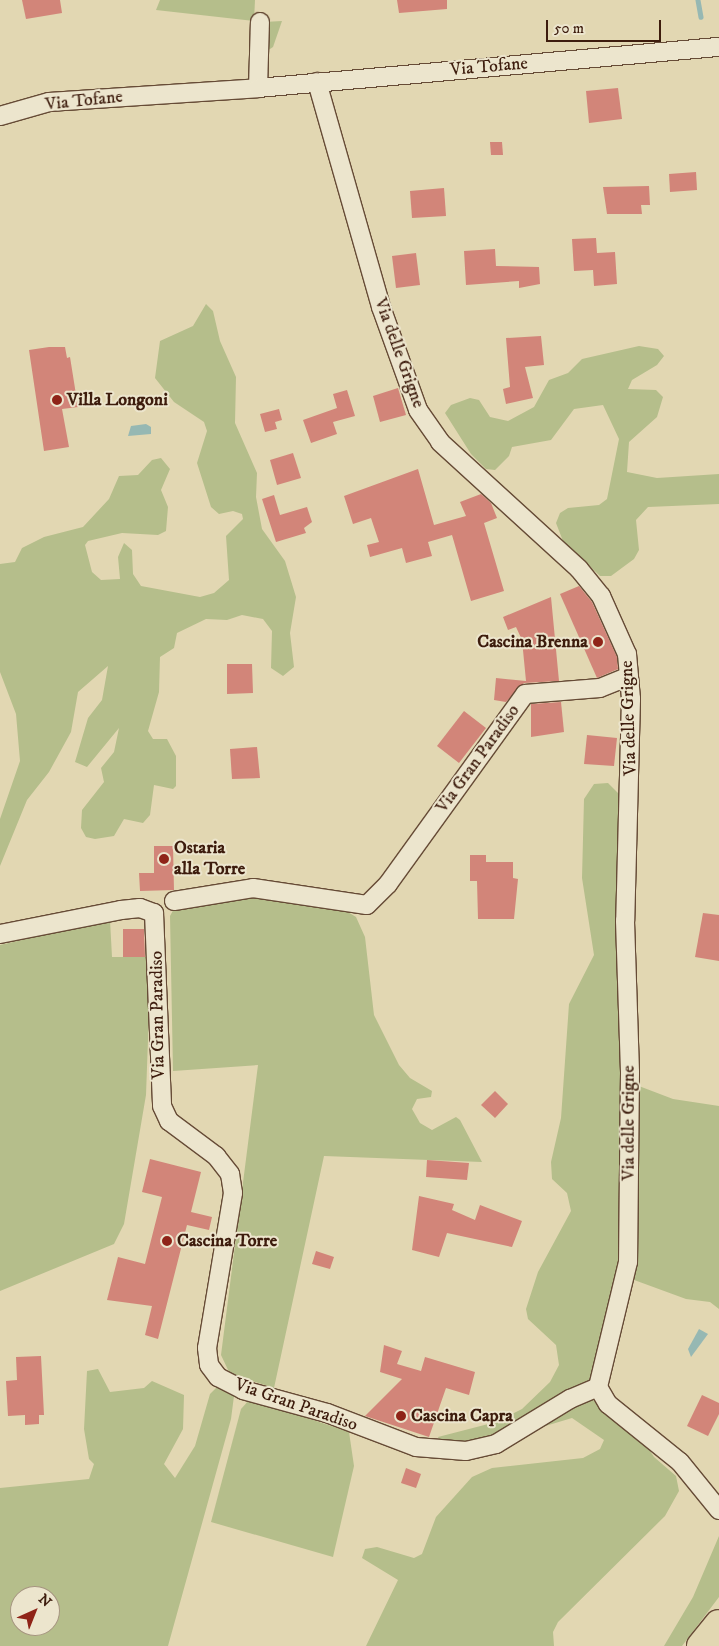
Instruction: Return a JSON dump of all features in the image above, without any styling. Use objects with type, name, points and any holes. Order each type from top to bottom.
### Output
[{"type":"highway","points":[[701,1646],[719,1624]]},
{"type":"street","points":[[258,88],[260,22]]},
{"type":"street","name":"Via Tofane","points":[[0,116],[49,102],[258,88],[719,47]]},
{"type":"street","name":"Via delle Grigne","points":[[317,82],[381,307],[418,410],[440,442],[579,569],[601,596],[627,654],[631,809],[625,921],[630,1073],[628,1262],[598,1387]]},
{"type":"street","name":"Via Gran Paradiso","points":[[174,901],[253,888],[366,905],[388,884],[525,694],[600,688],[629,676]]},
{"type":"street","name":"Via Gran Paradiso","points":[[0,934],[121,910],[140,908],[154,913],[162,1106],[169,1122],[216,1156],[230,1174],[233,1192],[208,1348],[210,1365],[218,1376],[242,1390],[327,1413],[416,1447],[466,1451],[496,1444],[570,1399],[598,1387]]},
{"type":"street","points":[[598,1387],[608,1404],[680,1462],[719,1510]]},
{"type":"green space","points":[[160,0],[255,0],[254,21],[156,10]]},
{"type":"green space","points":[[282,21],[273,47],[267,51],[264,22]]},
{"type":"green space","points":[[206,304],[213,311],[220,341],[236,377],[235,423],[257,473],[256,497],[262,529],[285,561],[296,597],[290,633],[294,667],[283,676],[271,668],[272,631],[263,619],[242,615],[227,620],[206,619],[177,633],[174,648],[160,657],[159,692],[148,731],[153,739],[167,739],[176,756],[176,786],[173,789],[154,785],[150,815],[143,823],[124,819],[114,836],[95,839],[86,837],[81,828],[82,810],[104,782],[101,768],[114,752],[119,728],[87,767],[75,762],[88,718],[102,700],[108,666],[78,692],[71,732],[49,772],[27,800],[0,866],[0,819],[20,761],[16,714],[0,672],[0,564],[15,562],[22,548],[44,537],[83,527],[109,499],[119,476],[138,475],[152,460],[161,458],[170,469],[161,490],[168,507],[166,531],[158,535],[122,533],[88,541],[85,545],[92,572],[101,580],[120,579],[118,557],[124,543],[132,550],[133,574],[141,586],[200,597],[214,593],[229,580],[226,536],[243,519],[242,514],[233,511],[219,514],[211,507],[197,463],[207,431],[204,422],[174,402],[155,378],[160,341],[193,326]]},
{"type":"green space","points":[[639,346],[658,349],[664,356],[657,365],[632,380],[628,389],[656,390],[663,397],[657,417],[629,442],[627,472],[657,478],[719,474],[719,504],[648,507],[636,520],[639,550],[634,559],[611,576],[600,576],[563,541],[556,523],[560,513],[568,508],[599,505],[607,499],[619,439],[603,405],[574,409],[551,440],[512,447],[509,456],[495,470],[486,469],[471,454],[445,413],[451,405],[470,398],[479,400],[490,417],[508,421],[534,407],[549,380],[568,373],[582,359]]},
{"type":"green space","points":[[608,783],[619,794],[619,934],[631,1083],[673,1099],[719,1106],[719,1309],[710,1302],[686,1299],[626,1277],[589,1397],[642,1439],[654,1457],[676,1476],[679,1491],[665,1516],[558,1622],[553,1632],[554,1646],[366,1646],[398,1580],[362,1558],[365,1549],[377,1547],[414,1558],[422,1554],[436,1517],[472,1477],[492,1468],[583,1458],[600,1449],[604,1440],[572,1418],[532,1430],[501,1432],[443,1448],[438,1437],[496,1422],[522,1409],[550,1382],[559,1365],[556,1345],[528,1319],[526,1309],[538,1272],[571,1211],[567,1193],[552,1179],[551,1162],[561,1118],[569,1004],[594,955],[582,878],[584,799],[594,784]]},
{"type":"green space","points":[[224,893],[343,909],[356,917],[365,937],[374,1015],[399,1065],[410,1078],[432,1091],[431,1097],[417,1099],[412,1109],[420,1123],[432,1130],[456,1117],[460,1120],[482,1162],[324,1156],[274,1388],[229,1372],[221,1355],[258,1065],[173,1071],[170,916],[176,905]]},
{"type":"green space","points":[[110,920],[112,957],[151,957],[146,1095],[124,1224],[114,1244],[0,1291],[0,945]]},
{"type":"green space","points":[[98,1369],[110,1392],[144,1388],[152,1381],[184,1395],[183,1429],[164,1464],[175,1478],[195,1446],[210,1394],[216,1388],[223,1388],[234,1396],[231,1419],[168,1646],[0,1646],[0,1488],[89,1479],[94,1464],[89,1459],[84,1429],[87,1371]]},
{"type":"green space","points":[[250,1399],[349,1432],[354,1466],[333,1557],[211,1522],[241,1409]]},
{"type":"green space","points":[[719,1536],[719,1597],[682,1646],[664,1646],[693,1597]]},
{"type":"water","points":[[146,424],[151,427],[151,434],[128,436],[131,426]]},
{"type":"water","points":[[699,1329],[708,1334],[691,1357],[688,1349]]},
{"type":"building","points":[[22,0],[60,0],[62,13],[26,19]]},
{"type":"building","points":[[397,0],[447,0],[447,9],[399,13]]},
{"type":"building","points":[[618,88],[622,119],[589,123],[586,91]]},
{"type":"building","points":[[490,142],[502,142],[503,155],[491,155]]},
{"type":"building","points":[[696,172],[697,190],[670,192],[669,174]]},
{"type":"building","points":[[649,186],[650,205],[641,205],[642,214],[607,214],[603,187]]},
{"type":"building","points":[[444,188],[446,216],[412,218],[410,191]]},
{"type":"building","points":[[596,238],[597,253],[615,252],[617,284],[594,286],[593,270],[574,271],[572,239]]},
{"type":"building","points":[[495,249],[496,266],[539,267],[540,284],[519,288],[519,281],[466,285],[464,251]]},
{"type":"building","points":[[416,253],[420,285],[396,288],[392,256]]},
{"type":"building","points":[[541,336],[544,365],[525,367],[533,398],[506,404],[503,389],[510,387],[506,338]]},
{"type":"building","name":"Villa Longoni","points":[[65,347],[67,358],[70,357],[78,407],[62,409],[69,447],[44,451],[29,350]]},
{"type":"building","points":[[398,388],[406,415],[380,422],[373,396]]},
{"type":"building","points":[[347,390],[355,416],[333,422],[337,434],[311,443],[303,420],[337,408],[333,394]]},
{"type":"building","points":[[279,409],[282,420],[275,422],[277,429],[265,432],[260,414]]},
{"type":"building","points":[[293,453],[301,478],[277,485],[270,460]]},
{"type":"building","points":[[418,469],[434,525],[466,516],[460,502],[481,494],[491,503],[497,518],[484,523],[504,591],[471,601],[452,535],[428,542],[432,556],[406,563],[402,548],[370,557],[367,545],[379,542],[371,518],[353,524],[344,496]]},
{"type":"building","points":[[274,495],[280,515],[307,507],[312,522],[304,528],[306,533],[276,542],[262,499]]},
{"type":"building","name":"Cascina Brenna","points":[[579,586],[592,602],[617,657],[618,669],[597,678],[560,594]]},
{"type":"building","points":[[551,597],[559,681],[524,683],[506,702],[494,700],[496,678],[526,681],[522,640],[516,627],[508,630],[503,617]]},
{"type":"building","points":[[227,664],[252,664],[253,693],[227,694]]},
{"type":"building","points":[[561,702],[564,732],[531,737],[531,704]]},
{"type":"building","points":[[464,711],[486,728],[459,763],[437,746]]},
{"type":"building","points":[[587,735],[617,738],[614,766],[584,764]]},
{"type":"building","points":[[257,747],[260,778],[232,779],[230,749]]},
{"type":"building","name":"Ostaria alla Torre","points":[[154,846],[173,846],[174,890],[140,891],[139,873],[154,873]]},
{"type":"building","points":[[470,855],[486,855],[486,862],[513,862],[513,878],[518,879],[514,919],[478,919],[477,881],[470,881]]},
{"type":"building","points":[[703,913],[719,915],[719,961],[695,957]]},
{"type":"building","points":[[123,929],[144,929],[145,957],[123,957]]},
{"type":"building","points":[[495,1091],[508,1104],[495,1118],[481,1105]]},
{"type":"building","name":"Cascina Torre","points":[[150,1159],[201,1172],[191,1212],[212,1217],[209,1230],[187,1225],[158,1339],[145,1335],[152,1306],[107,1300],[118,1257],[145,1264],[162,1197],[142,1192]]},
{"type":"building","points":[[427,1160],[469,1163],[467,1180],[426,1177]]},
{"type":"building","points":[[419,1196],[454,1204],[452,1210],[475,1220],[480,1205],[522,1221],[512,1247],[447,1233],[439,1257],[412,1250]]},
{"type":"building","points":[[316,1251],[334,1257],[330,1269],[312,1264]]},
{"type":"building","points":[[384,1345],[402,1351],[397,1364],[421,1371],[425,1357],[475,1372],[469,1395],[446,1388],[429,1437],[365,1416],[402,1379],[380,1372]]},
{"type":"building","points":[[41,1356],[44,1415],[39,1415],[39,1424],[25,1425],[25,1415],[8,1416],[6,1381],[17,1380],[16,1357]]},
{"type":"building","points":[[702,1395],[719,1403],[719,1414],[708,1436],[687,1426]]},
{"type":"building","points":[[406,1468],[421,1474],[416,1488],[401,1483]]},
{"type":"waterway","points":[[698,0],[701,17]]},
{"type":"place","name":"Villa Longoni","points":[[57,400]]},
{"type":"place","name":"Cascina Brenna","points":[[598,642]]},
{"type":"place","name":"Ostaria alla Torre","points":[[164,859]]},
{"type":"place","name":"Cascina Torre","points":[[167,1241]]},
{"type":"place","name":"Cascina Capra","points":[[401,1416]]}]
